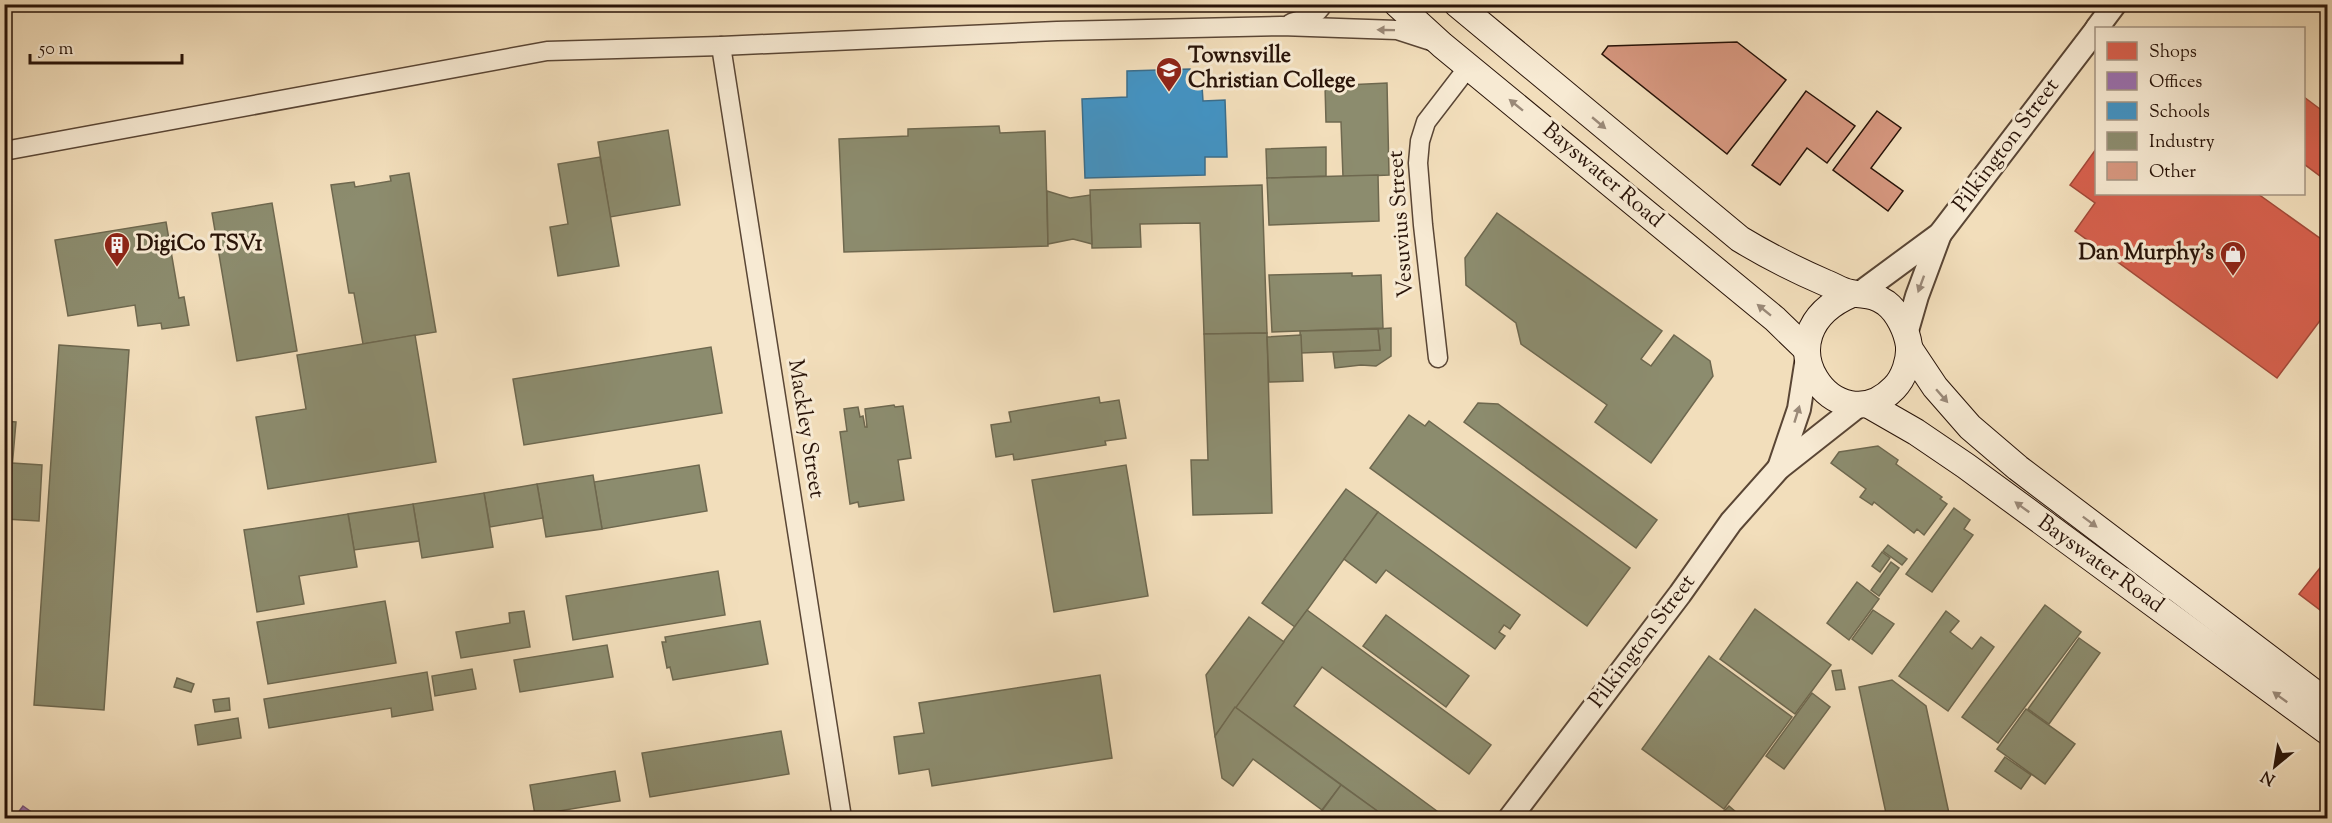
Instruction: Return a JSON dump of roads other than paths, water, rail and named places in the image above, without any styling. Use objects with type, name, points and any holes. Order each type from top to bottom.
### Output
[{"type":"main road","name":"Bayswater Road","points":[[1397,4],[1442,45],[1792,334],[1807,354]]},
{"type":"main road","name":"Bayswater Road","points":[[1457,4],[1740,239],[1780,262],[1856,293]]},
{"type":"main road","points":[[1856,293],[1872,296],[1886,303],[1894,311],[1908,341],[1908,362],[1897,386],[1878,401],[1864,405],[1834,398],[1824,390],[1814,378],[1807,354],[1813,324],[1821,314],[1831,304],[1856,293]]},
{"type":"main road","name":"Bayswater Road","points":[[1908,341],[1935,387],[1970,428],[2028,475],[2328,703]]},
{"type":"main road","name":"Bayswater Road","points":[[1864,405],[1916,432],[1966,466],[2328,732]]},
{"type":"street","points":[[1281,26],[1310,17],[1320,10],[1323,4]]},
{"type":"street","name":"Pilkington Street","points":[[2098,27],[2115,4]]},
{"type":"street","points":[[4,151],[547,51],[721,46],[1057,30],[1281,26],[1397,30],[1442,45]]},
{"type":"street","name":"Pilkington Street","points":[[1908,341],[1917,296],[1940,234],[2095,32]]},
{"type":"street","name":"Mackley Street","points":[[721,46],[842,819]]},
{"type":"street","name":"Vesuvius Street","points":[[1438,358],[1423,225],[1420,141],[1426,122],[1469,66]]},
{"type":"street","name":"Pilkington Street","points":[[1856,293],[1940,234]]},
{"type":"street","name":"Pilkington Street","points":[[1779,468],[1800,409],[1807,354]]},
{"type":"street","name":"Pilkington Street","points":[[1510,819],[1680,594],[1731,522],[1779,468],[1864,405]]},
{"type":"place","name":"Townsville Christian College","points":[[1169,93]]},
{"type":"place","name":"DigiCo TSV1","points":[[117,268]]},
{"type":"place","name":"Dan Murphy's","points":[[2233,277]]}]
